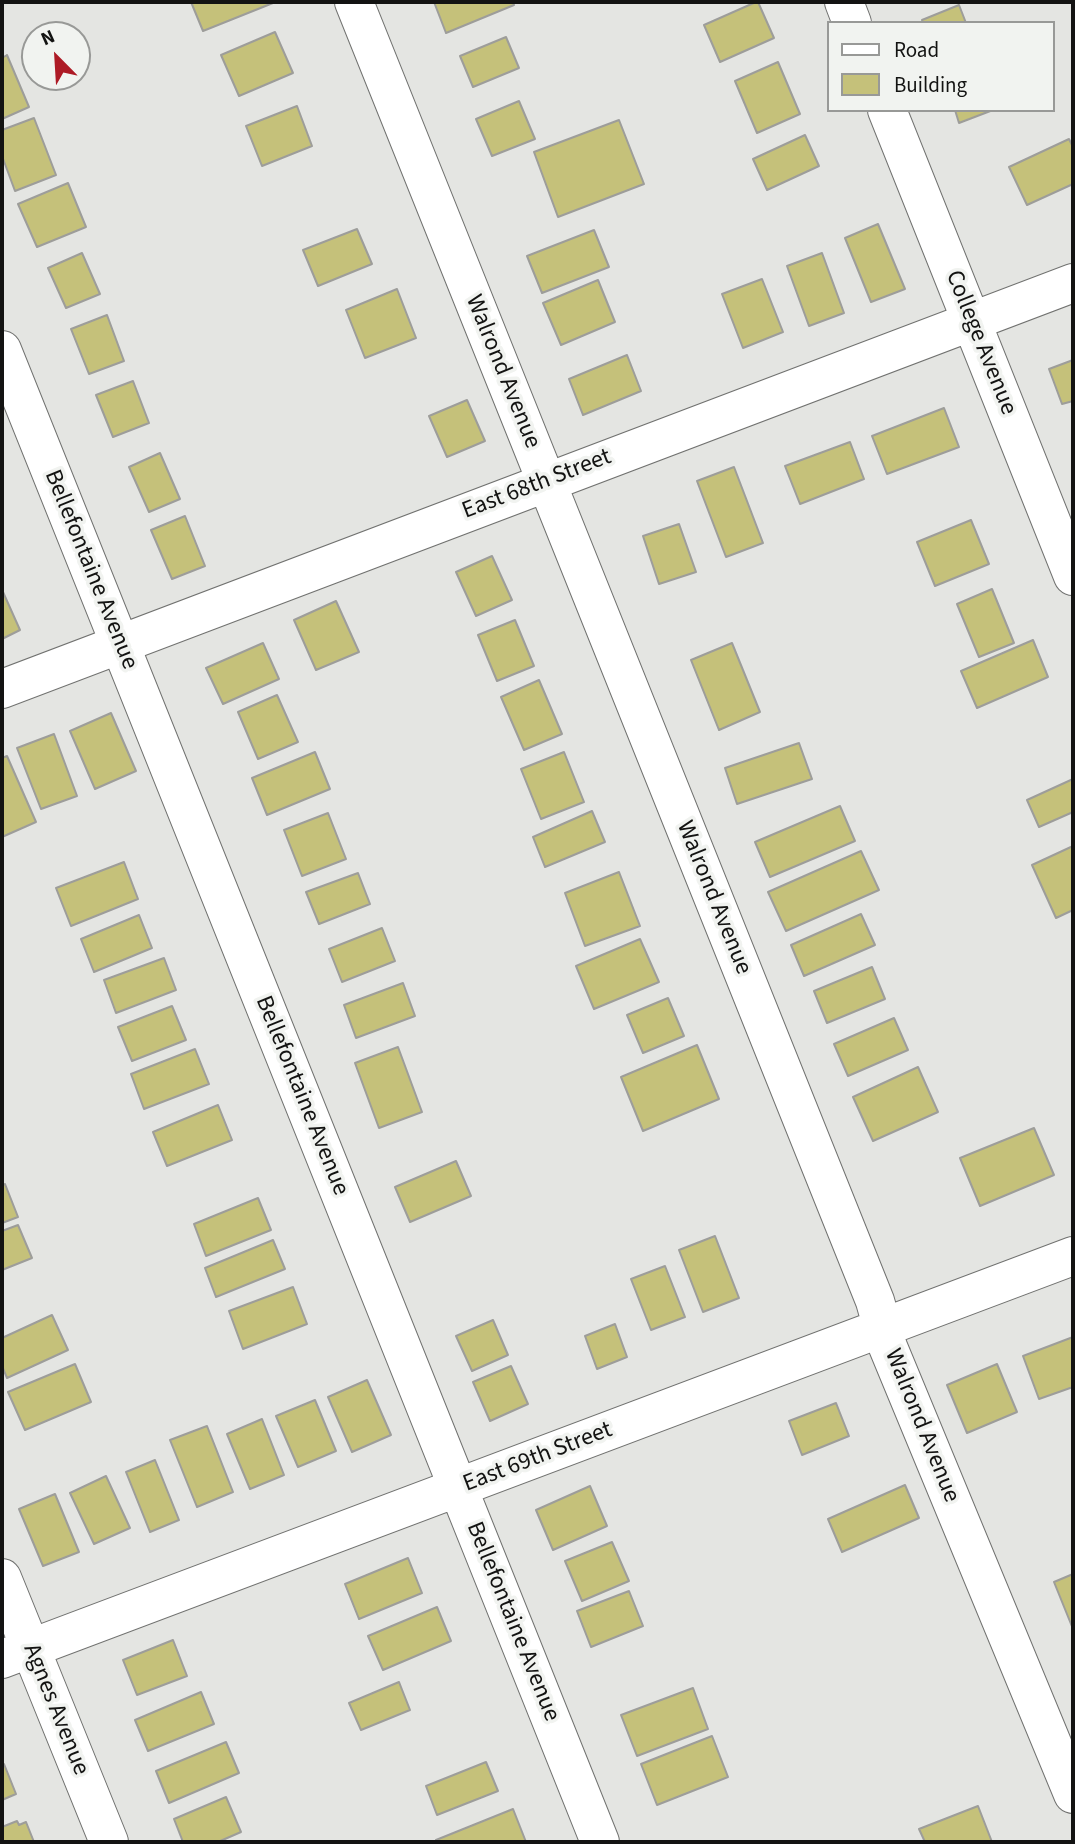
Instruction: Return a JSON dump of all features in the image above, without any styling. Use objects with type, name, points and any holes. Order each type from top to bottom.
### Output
[{"type":"street","name":"Walrond Avenue","points":[[354,2],[883,1328],[1073,1794]]},
{"type":"street","points":[[844,2],[851,21]]},
{"type":"street","name":"College Avenue","points":[[888,112],[1073,576]]},
{"type":"street","name":"East 68th Street","points":[[2,689],[1073,283]]},
{"type":"street","name":"Bellefontaine Avenue","points":[[2,350],[600,1842]]},
{"type":"street","name":"East 69th Street","points":[[16,1654],[1073,1256]]},
{"type":"street","name":"Agnes Avenue","points":[[2,1578],[16,1654],[108,1842]]},
{"type":"building","points":[[191,2],[273,2],[273,3],[203,31]]},
{"type":"building","points":[[434,2],[513,2],[514,5],[446,33]]},
{"type":"building","points":[[756,2],[774,38],[720,62],[704,25]]},
{"type":"building","points":[[959,5],[965,21],[922,21]]},
{"type":"building","points":[[275,32],[293,73],[239,96],[221,55]]},
{"type":"building","points":[[506,37],[519,68],[473,87],[460,56]]},
{"type":"building","points":[[7,55],[29,107],[2,119],[2,58]]},
{"type":"building","points":[[778,62],[800,114],[757,133],[735,81]]},
{"type":"building","points":[[519,101],[535,139],[492,156],[476,119]]},
{"type":"building","points":[[297,106],[312,146],[262,166],[246,126]]},
{"type":"building","points":[[956,112],[988,112],[959,123]]},
{"type":"building","points":[[34,118],[56,175],[15,191],[2,156],[2,130]]},
{"type":"building","points":[[619,120],[644,184],[558,217],[534,152]]},
{"type":"building","points":[[805,135],[819,166],[767,190],[753,159]]},
{"type":"building","points":[[1069,139],[1073,147],[1073,184],[1027,205],[1009,167]]},
{"type":"building","points":[[68,183],[86,227],[37,247],[18,204]]},
{"type":"building","points":[[878,224],[905,289],[871,302],[845,238]]},
{"type":"building","points":[[357,229],[372,264],[318,286],[303,250]]},
{"type":"building","points":[[594,230],[609,267],[542,293],[527,256]]},
{"type":"building","points":[[82,253],[100,294],[66,308],[48,268]]},
{"type":"building","points":[[822,253],[844,313],[809,326],[787,266]]},
{"type":"building","points":[[762,279],[783,332],[743,348],[722,294]]},
{"type":"building","points":[[598,280],[615,322],[561,345],[543,303]]},
{"type":"building","points":[[397,289],[416,338],[365,358],[346,310]]},
{"type":"building","points":[[107,315],[124,361],[89,374],[71,329]]},
{"type":"building","points":[[627,355],[641,391],[583,415],[569,379]]},
{"type":"building","points":[[1073,360],[1073,401],[1062,404],[1049,369]]},
{"type":"building","points":[[133,381],[149,423],[113,437],[96,395]]},
{"type":"building","points":[[467,400],[485,441],[447,457],[429,416]]},
{"type":"building","points":[[944,408],[959,447],[887,474],[872,436]]},
{"type":"building","points":[[850,442],[864,479],[800,504],[785,466]]},
{"type":"building","points":[[160,453],[180,499],[149,512],[129,467]]},
{"type":"building","points":[[734,467],[763,543],[726,557],[697,481]]},
{"type":"building","points":[[185,516],[205,566],[172,579],[151,530]]},
{"type":"building","points":[[971,520],[989,564],[935,586],[917,542]]},
{"type":"building","points":[[679,524],[696,572],[659,584],[643,536]]},
{"type":"building","points":[[492,556],[512,600],[476,616],[456,572]]},
{"type":"building","points":[[992,589],[1014,643],[979,657],[957,604]]},
{"type":"building","points":[[2,593],[20,630],[2,639]]},
{"type":"building","points":[[336,601],[359,652],[316,670],[294,620]]},
{"type":"building","points":[[515,620],[534,666],[497,681],[478,635]]},
{"type":"building","points":[[1033,640],[1048,677],[977,708],[961,671]]},
{"type":"building","points":[[263,643],[279,679],[223,704],[206,668]]},
{"type":"building","points":[[732,643],[760,712],[719,730],[691,660]]},
{"type":"building","points":[[539,680],[562,734],[524,750],[501,697]]},
{"type":"building","points":[[277,695],[298,742],[258,759],[238,712]]},
{"type":"building","points":[[111,713],[136,771],[95,789],[70,731]]},
{"type":"building","points":[[54,734],[77,796],[41,809],[17,748]]},
{"type":"building","points":[[799,743],[812,779],[737,804],[725,768]]},
{"type":"building","points":[[315,752],[330,789],[267,815],[252,778]]},
{"type":"building","points":[[564,752],[584,802],[541,819],[521,769]]},
{"type":"building","points":[[7,756],[36,822],[2,837],[2,758]]},
{"type":"building","points":[[1073,779],[1073,812],[1039,827],[1027,800]]},
{"type":"building","points":[[840,806],[855,841],[770,877],[755,842]]},
{"type":"building","points":[[592,811],[605,842],[545,867],[533,837]]},
{"type":"building","points":[[328,813],[346,859],[302,876],[284,830]]},
{"type":"building","points":[[1073,846],[1073,910],[1056,918],[1032,865]]},
{"type":"building","points":[[861,851],[879,890],[786,931],[768,892]]},
{"type":"building","points":[[124,862],[138,899],[71,926],[56,888]]},
{"type":"building","points":[[619,872],[640,926],[585,946],[565,893]]},
{"type":"building","points":[[358,873],[370,904],[319,924],[306,892]]},
{"type":"building","points":[[861,914],[875,945],[804,976],[791,945]]},
{"type":"building","points":[[139,915],[152,948],[94,972],[81,939]]},
{"type":"building","points":[[382,928],[395,961],[342,982],[329,949]]},
{"type":"building","points":[[640,939],[659,982],[594,1009],[576,966]]},
{"type":"building","points":[[164,958],[176,990],[116,1013],[104,980]]},
{"type":"building","points":[[872,967],[885,999],[827,1023],[814,991]]},
{"type":"building","points":[[403,983],[415,1016],[356,1038],[344,1005]]},
{"type":"building","points":[[668,998],[684,1036],[643,1053],[627,1015]]},
{"type":"building","points":[[172,1006],[186,1040],[132,1061],[118,1027]]},
{"type":"building","points":[[894,1018],[908,1050],[848,1076],[834,1044]]},
{"type":"building","points":[[697,1045],[719,1099],[643,1131],[621,1077]]},
{"type":"building","points":[[398,1047],[422,1112],[379,1128],[355,1063]]},
{"type":"building","points":[[195,1049],[209,1084],[144,1109],[131,1074]]},
{"type":"building","points":[[918,1067],[938,1112],[873,1141],[853,1097]]},
{"type":"building","points":[[218,1105],[232,1140],[167,1166],[153,1132]]},
{"type":"building","points":[[1034,1128],[1054,1175],[980,1206],[960,1158]]},
{"type":"building","points":[[456,1161],[471,1196],[410,1222],[395,1187]]},
{"type":"building","points":[[5,1184],[18,1217],[2,1223],[2,1185]]},
{"type":"building","points":[[258,1198],[271,1230],[206,1256],[194,1224]]},
{"type":"building","points":[[18,1225],[32,1258],[2,1270],[2,1231]]},
{"type":"building","points":[[715,1236],[739,1298],[703,1312],[679,1250]]},
{"type":"building","points":[[273,1240],[285,1269],[216,1297],[205,1268]]},
{"type":"building","points":[[665,1266],[685,1317],[651,1330],[631,1279]]},
{"type":"building","points":[[293,1287],[307,1324],[243,1349],[229,1311]]},
{"type":"building","points":[[52,1315],[68,1350],[7,1378],[2,1366],[2,1338]]},
{"type":"building","points":[[493,1320],[508,1355],[472,1371],[456,1336]]},
{"type":"building","points":[[615,1324],[627,1357],[597,1369],[585,1336]]},
{"type":"building","points":[[1073,1337],[1073,1387],[1039,1399],[1023,1356]]},
{"type":"building","points":[[75,1364],[91,1402],[25,1430],[8,1392]]},
{"type":"building","points":[[997,1364],[1017,1412],[967,1433],[947,1385]]},
{"type":"building","points":[[511,1366],[528,1404],[490,1421],[473,1382]]},
{"type":"building","points":[[367,1380],[391,1435],[352,1452],[328,1397]]},
{"type":"building","points":[[315,1400],[336,1451],[298,1467],[276,1416]]},
{"type":"building","points":[[836,1403],[849,1436],[802,1455],[789,1421]]},
{"type":"building","points":[[262,1419],[284,1475],[250,1489],[227,1434]]},
{"type":"building","points":[[207,1426],[233,1492],[197,1507],[170,1440]]},
{"type":"building","points":[[155,1460],[179,1520],[150,1532],[126,1472]]},
{"type":"building","points":[[106,1476],[130,1528],[94,1544],[70,1493]]},
{"type":"building","points":[[905,1485],[919,1518],[842,1552],[828,1519]]},
{"type":"building","points":[[590,1486],[607,1526],[553,1550],[536,1510]]},
{"type":"building","points":[[55,1494],[79,1552],[43,1566],[19,1509]]},
{"type":"building","points":[[612,1542],[629,1581],[582,1601],[565,1561]]},
{"type":"building","points":[[408,1558],[422,1593],[359,1619],[345,1584]]},
{"type":"building","points":[[1073,1574],[1073,1629],[1054,1582]]},
{"type":"building","points":[[629,1591],[643,1626],[591,1647],[577,1611]]},
{"type":"building","points":[[437,1607],[451,1641],[383,1670],[368,1636]]},
{"type":"building","points":[[173,1640],[187,1676],[137,1695],[123,1660]]},
{"type":"building","points":[[399,1682],[410,1710],[361,1730],[349,1703]]},
{"type":"building","points":[[693,1688],[708,1729],[637,1756],[621,1715]]},
{"type":"building","points":[[201,1692],[214,1724],[148,1751],[135,1720]]},
{"type":"building","points":[[712,1736],[728,1777],[657,1805],[641,1764]]},
{"type":"building","points":[[226,1742],[239,1773],[169,1803],[156,1771]]},
{"type":"building","points":[[486,1762],[498,1791],[437,1815],[426,1786]]},
{"type":"building","points":[[2,1764],[16,1794],[2,1800]]},
{"type":"building","points":[[226,1797],[241,1832],[218,1842],[183,1842],[174,1819]]},
{"type":"building","points":[[978,1806],[992,1842],[925,1842],[919,1829]]},
{"type":"building","points":[[513,1809],[526,1842],[436,1840]]},
{"type":"building","points":[[17,1821],[19,1825],[26,1822],[34,1842],[2,1842],[2,1827]]}]
